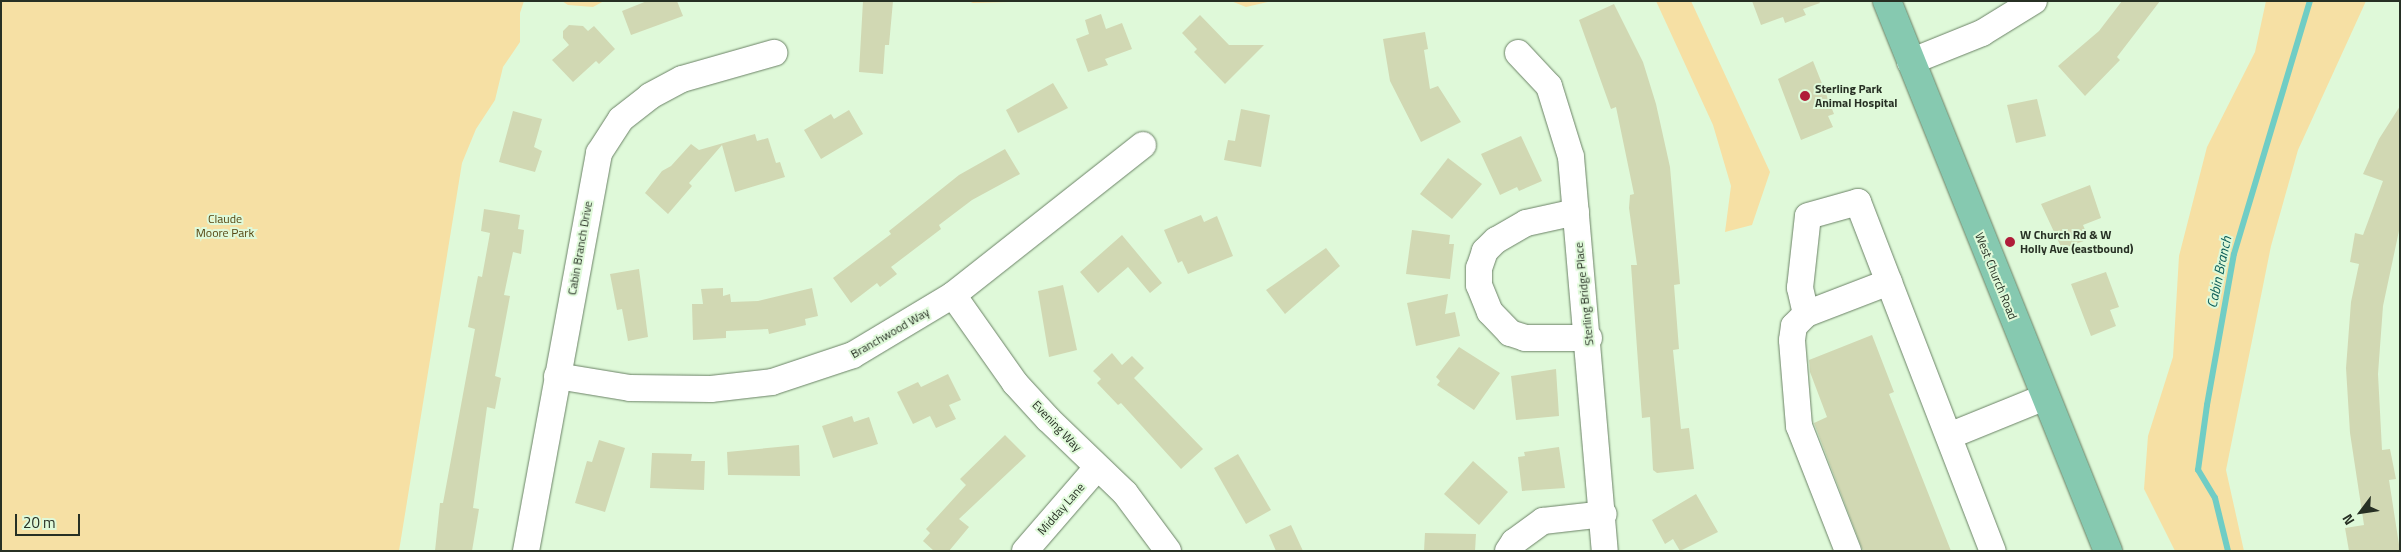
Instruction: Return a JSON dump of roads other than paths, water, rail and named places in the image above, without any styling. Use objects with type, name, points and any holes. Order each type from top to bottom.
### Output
[{"type":"main road","name":"West Church Road","points":[[1887,1],[2108,551]]},
{"type":"street","points":[[1910,62],[1982,33],[2034,1]]},
{"type":"street","name":"Cabin Branch Drive","points":[[526,551],[592,178],[599,153],[621,119],[650,96],[682,79],[774,53]]},
{"type":"street","name":"Sterling Bridge Place","points":[[1518,53],[1549,86],[1561,118],[1571,157],[1604,514],[1611,550]]},
{"type":"street","name":"Branchwood Way","points":[[557,376],[630,388],[711,389],[772,382],[853,355],[953,295],[1142,145]]},
{"type":"street","points":[[1806,314],[1800,288],[1808,216],[1858,202],[1994,551]]},
{"type":"street","points":[[1576,212],[1526,223],[1496,240],[1485,251],[1479,268],[1479,285],[1490,312],[1510,333],[1525,338],[1589,338]]},
{"type":"street","points":[[1848,551],[1799,426],[1792,340],[1794,326],[1806,314],[1889,282]]},
{"type":"street","name":"Evening Way","points":[[953,295],[1015,382],[1097,468],[1130,499],[1168,551]]},
{"type":"street","points":[[1949,436],[2045,397]]},
{"type":"street","name":"Midday Lane","points":[[1025,551],[1097,468]]},
{"type":"street","points":[[1508,551],[1514,542],[1543,521],[1604,514]]},
{"type":"waterway","name":"Cabin Branch","points":[[2228,551],[2215,498],[2198,470],[2207,405],[2234,254],[2310,1]]},
{"type":"place","name":"Sterling Park Animal Hospital","points":[[1805,96]]},
{"type":"place","name":"W Church Rd & W Holly Ave (eastbound)","points":[[2010,242]]},
{"type":"park label","name":"Claude Moore Park","points":[[225,226]]}]
